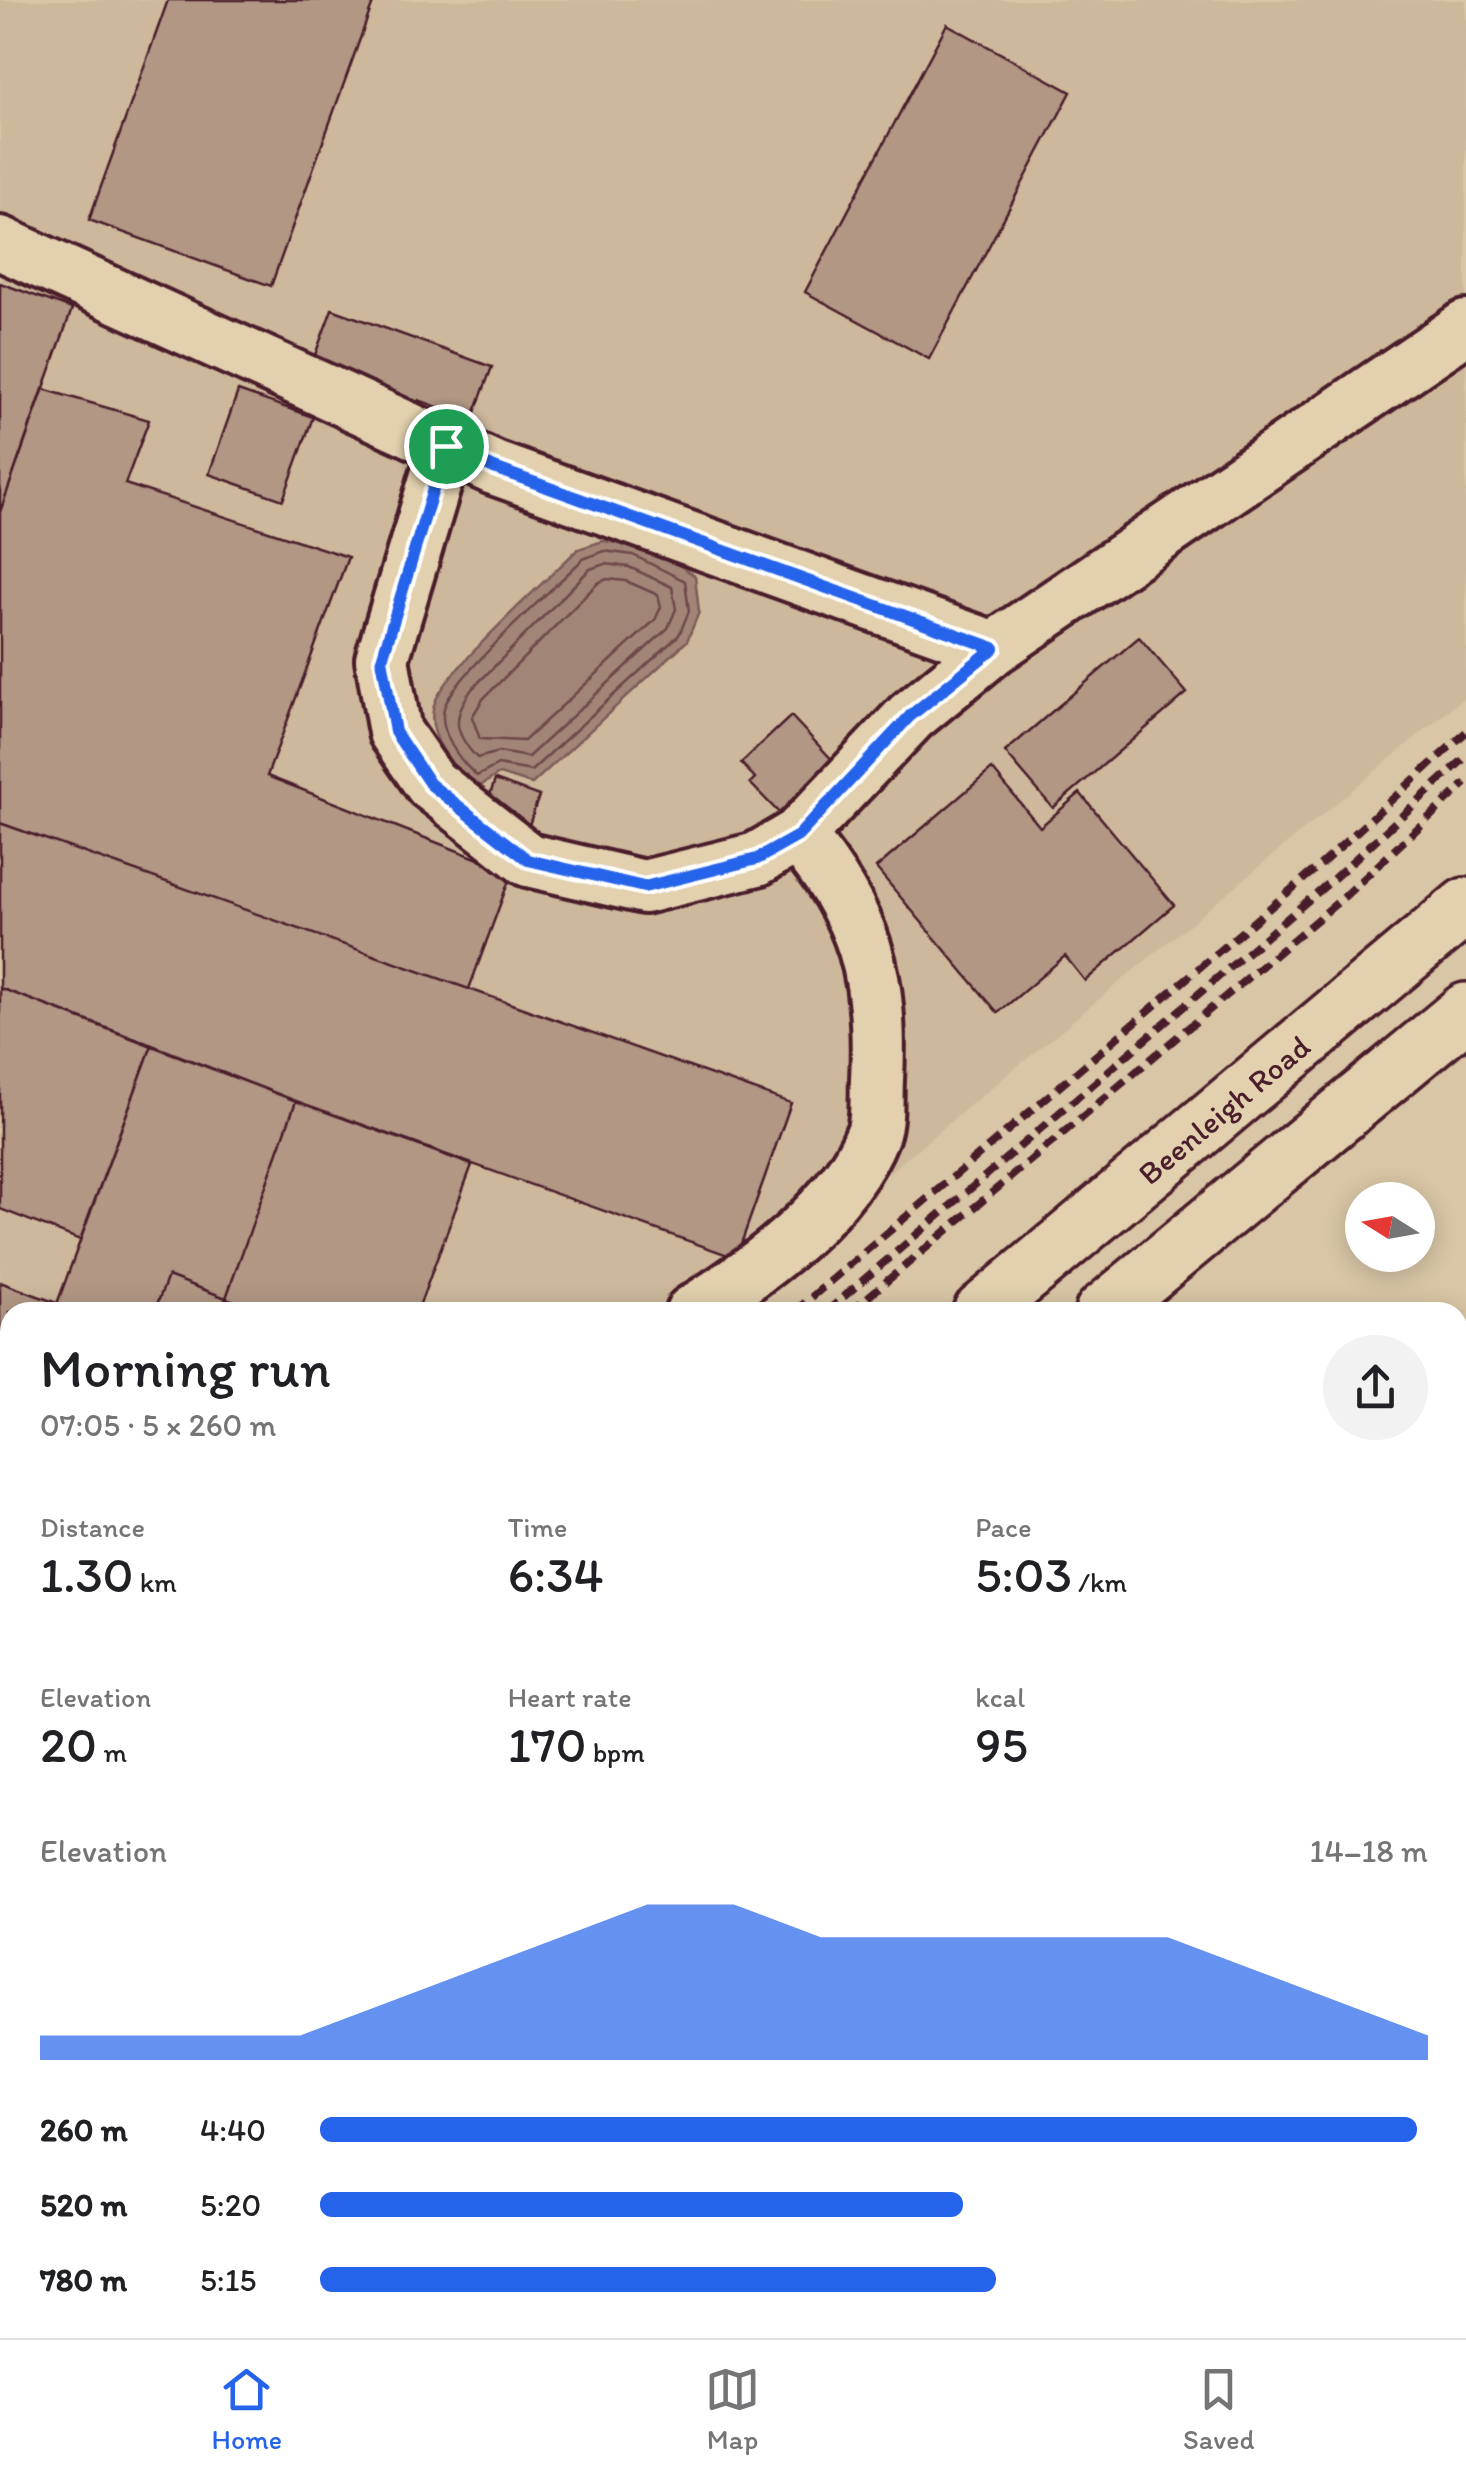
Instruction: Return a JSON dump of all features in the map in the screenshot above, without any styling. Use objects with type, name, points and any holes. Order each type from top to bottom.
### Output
[{"type":"main road","name":"Beenleigh Road","points":[[993,1302],[1466,906]]},
{"type":"main road","points":[[1115,1302],[1466,1011]]},
{"type":"street","points":[[0,243],[494,468],[994,648]]},
{"type":"street","points":[[446,446],[382,659],[395,732],[430,784],[528,860],[644,887],[757,859],[798,836],[910,716],[994,648],[1466,326]]},
{"type":"street","points":[[708,1302],[769,1263],[847,1179],[874,1130],[879,1032],[871,956],[828,870],[798,836]]},
{"type":"shaded area","points":[[0,0],[1466,0],[1466,696],[732,1302],[0,1302]]},
{"type":"water","points":[[603,541],[652,552],[695,576],[699,612],[687,641],[532,784],[499,774],[477,788],[450,761],[437,739],[432,714],[435,702],[458,668],[578,549]]},
{"type":"building","points":[[168,0],[374,0],[271,286],[89,220]]},
{"type":"building","points":[[947,24],[1071,92],[929,359],[805,292]]},
{"type":"building","points":[[0,283],[72,309],[0,512]]},
{"type":"building","points":[[332,309],[492,367],[472,420],[419,400],[415,410],[309,371]]},
{"type":"building","points":[[43,389],[149,420],[125,484],[348,557],[267,776],[512,872],[469,989],[0,823],[0,512]]},
{"type":"building","points":[[238,391],[313,417],[283,500],[209,474]]},
{"type":"building","points":[[1139,637],[1187,693],[1053,808],[1005,752]]},
{"type":"building","points":[[791,716],[836,764],[782,816],[750,783],[755,778],[741,763]]},
{"type":"building","points":[[992,769],[1040,827],[1080,793],[1174,905],[1085,981],[1065,956],[998,1013],[876,868]]},
{"type":"building","points":[[495,780],[539,796],[528,828],[484,812]]},
{"type":"building","points":[[0,823],[791,1103],[736,1258],[296,1101],[0,988]]},
{"type":"building","points":[[0,988],[152,1045],[80,1240],[0,1209]]},
{"type":"building","points":[[152,1045],[296,1101],[226,1298],[168,1276],[158,1302],[58,1302]]},
{"type":"building","points":[[296,1101],[472,1165],[421,1302],[237,1302],[226,1298]]},
{"type":"building","points":[[168,1276],[226,1298],[225,1302],[158,1302]]},
{"type":"building","points":[[0,1282],[54,1302],[0,1302]]},
{"type":"railway","points":[[806,1302],[1319,866],[1466,732]]},
{"type":"railway","points":[[838,1302],[1332,880],[1466,757]]},
{"type":"railway","points":[[862,1302],[1345,896],[1466,783]]},
{"type":"route","points":[[446,446],[494,468],[994,648],[910,716],[833,804],[798,836],[757,859],[644,887],[528,860],[430,784],[395,732],[382,659],[446,446]]}]
